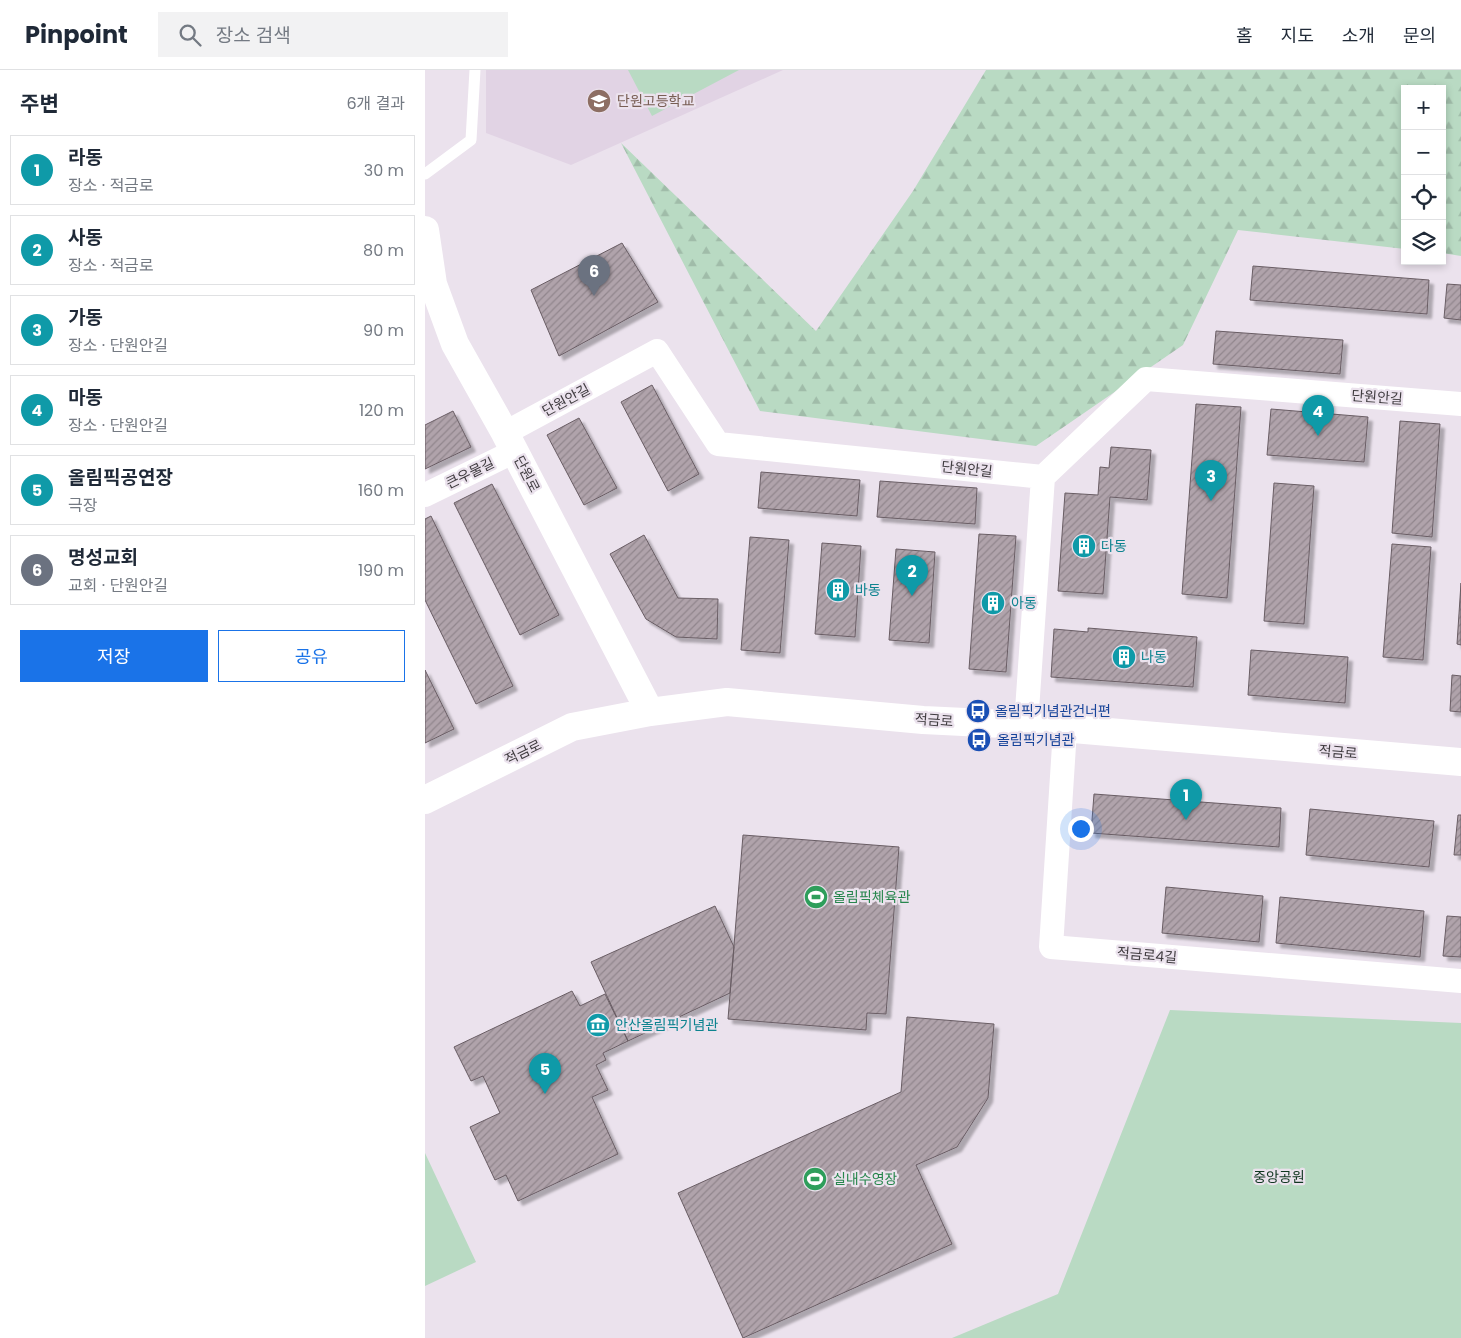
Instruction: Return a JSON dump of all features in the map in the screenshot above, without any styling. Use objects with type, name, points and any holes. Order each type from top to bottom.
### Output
[{"type":"street","name":"단원로","points":[[425,230],[429,286],[455,344],[510,442],[650,712]]},
{"type":"street","name":"단원안길","points":[[510,442],[657,351],[718,444],[1043,477],[1146,379],[1461,404]]},
{"type":"street","name":"큰우물길","points":[[425,495],[510,442]]},
{"type":"street","points":[[1026,725],[1043,477]]},
{"type":"street","name":"적금로","points":[[425,800],[572,727],[650,712],[727,702],[923,720],[1026,725],[1065,730],[1461,762]]},
{"type":"street","name":"적금로4길","points":[[1065,730],[1051,947],[1461,981]]},
{"type":"lane","points":[[425,174],[471,140],[475,70]]},
{"type":"shaded area","name":"단원고등학교","points":[[486,70],[783,70],[571,165],[486,133]]},
{"type":"green space","points":[[628,70],[739,70],[652,116]]},
{"type":"green space","points":[[986,70],[1461,70],[1461,256],[1446,254],[1446,85],[1401,85],[1401,249],[1238,230],[1183,345],[1036,446],[760,411],[621,143],[816,331],[913,191]]},
{"type":"green space","name":"중앙공원","points":[[1170,1010],[1461,1023],[1461,1338],[952,1338],[1058,1294]]},
{"type":"green space","points":[[425,1153],[476,1262],[425,1286]]},
{"type":"building","points":[[622,243],[658,302],[559,356],[531,290]]},
{"type":"building","points":[[1253,266],[1429,280],[1427,314],[1250,300]]},
{"type":"building","points":[[1447,284],[1461,285],[1461,320],[1444,318]]},
{"type":"building","points":[[1216,331],[1343,340],[1340,374],[1213,364]]},
{"type":"building","points":[[652,385],[699,474],[668,491],[621,402]]},
{"type":"building","points":[[1196,404],[1241,407],[1227,598],[1182,594]]},
{"type":"building","points":[[1271,409],[1368,417],[1364,462],[1267,455]]},
{"type":"building","points":[[453,411],[471,447],[425,469],[425,425]]},
{"type":"building","points":[[579,418],[617,488],[584,505],[547,435]]},
{"type":"building","points":[[1400,421],[1440,424],[1432,537],[1392,533]]},
{"type":"building","name":"다동","points":[[1111,447],[1151,450],[1147,500],[1110,497],[1103,594],[1058,591],[1065,493],[1098,495],[1100,467],[1109,468]]},
{"type":"building","points":[[761,472],[860,480],[857,516],[758,508]]},
{"type":"building","points":[[880,481],[977,488],[975,524],[877,517]]},
{"type":"building","points":[[1274,483],[1314,486],[1304,624],[1264,621]]},
{"type":"building","points":[[492,484],[559,615],[520,635],[454,503]]},
{"type":"building","points":[[431,516],[513,686],[476,704],[425,600],[425,519]]},
{"type":"building","name":"아동","points":[[979,534],[1016,536],[1006,672],[969,669]]},
{"type":"building","points":[[644,535],[678,598],[718,599],[717,639],[676,637],[646,619],[610,554]]},
{"type":"building","points":[[750,537],[789,540],[780,653],[741,650]]},
{"type":"building","name":"바동","points":[[822,543],[861,546],[855,637],[815,634]]},
{"type":"building","points":[[1392,544],[1431,547],[1423,660],[1383,657]]},
{"type":"building","points":[[896,549],[935,552],[929,643],[889,640]]},
{"type":"building","points":[[1461,583],[1461,645],[1457,644]]},
{"type":"building","name":"나동","points":[[1088,628],[1197,637],[1193,687],[1051,677],[1054,629],[1088,632]]},
{"type":"building","points":[[1251,650],[1348,657],[1345,703],[1248,695]]},
{"type":"building","points":[[425,670],[454,729],[425,743]]},
{"type":"building","points":[[1452,675],[1461,676],[1461,712],[1450,711]]},
{"type":"building","points":[[1094,794],[1281,808],[1279,847],[1091,833]]},
{"type":"building","points":[[1310,809],[1434,821],[1429,867],[1306,855]]},
{"type":"building","points":[[1458,815],[1461,815],[1461,855],[1454,855]]},
{"type":"building","name":"올림픽체육관","points":[[743,835],[899,847],[886,1014],[867,1013],[866,1030],[728,1019]]},
{"type":"building","points":[[1166,887],[1263,896],[1259,942],[1162,933]]},
{"type":"building","points":[[1280,897],[1424,911],[1420,957],[1276,943]]},
{"type":"building","name":"안산올림픽기념관","points":[[715,906],[734,947],[730,993],[628,1041],[591,962]]},
{"type":"building","points":[[1447,916],[1461,917],[1461,957],[1443,956]]},
{"type":"building","points":[[572,991],[580,1006],[605,994],[628,1041],[603,1053],[606,1060],[596,1065],[608,1090],[592,1097],[618,1154],[518,1201],[506,1175],[495,1180],[470,1127],[500,1113],[483,1076],[471,1081],[454,1047]]},
{"type":"building","name":"실내수영장","points":[[907,1017],[994,1024],[988,1098],[957,1147],[916,1165],[952,1244],[743,1338],[678,1193],[901,1092]]},
{"type":"place","name":"단원고등학교","points":[[599,101]]},
{"type":"place","name":"명성교회","points":[[594,296]]},
{"type":"place","name":"마동","points":[[1318,436]]},
{"type":"place","name":"가동","points":[[1211,501]]},
{"type":"place","name":"다동","points":[[1084,546]]},
{"type":"place","name":"바동","points":[[838,590]]},
{"type":"place","name":"사동","points":[[912,596]]},
{"type":"place","name":"아동","points":[[993,603]]},
{"type":"place","name":"나동","points":[[1124,657]]},
{"type":"place","name":"올림픽기념관건너편","points":[[978,711]]},
{"type":"place","name":"올림픽기념관","points":[[979,740]]},
{"type":"place","name":"라동","points":[[1186,820]]},
{"type":"place","name":"올림픽체육관","points":[[816,897]]},
{"type":"place","name":"안산올림픽기념관","points":[[598,1025]]},
{"type":"place","name":"올림픽공연장","points":[[545,1094]]},
{"type":"place","name":"실내수영장","points":[[815,1179]]}]
